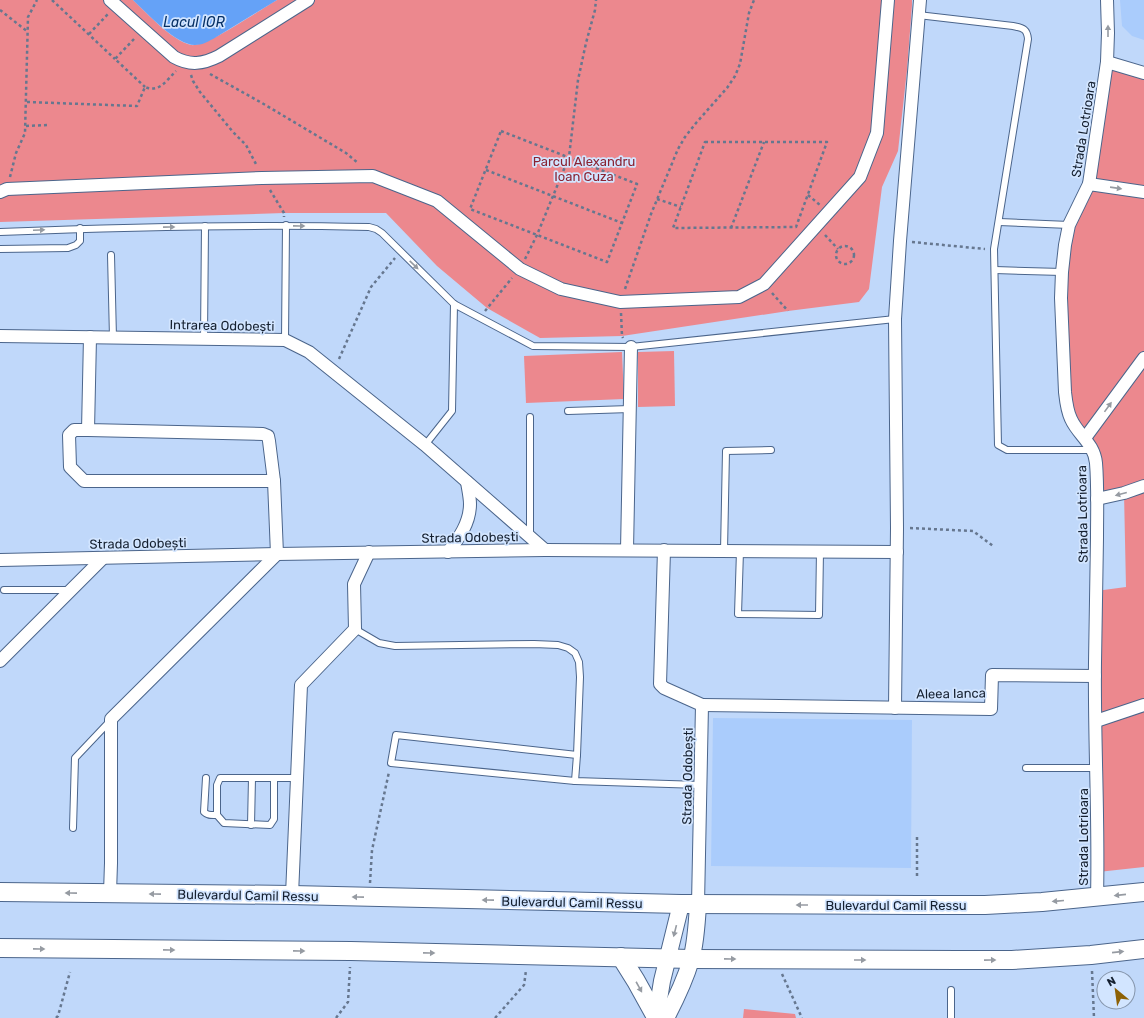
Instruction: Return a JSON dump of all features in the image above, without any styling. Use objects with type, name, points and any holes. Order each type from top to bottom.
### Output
[{"type":"main road","name":"Bulevardul Camil Ressu","points":[[0,892],[292,895],[690,904],[986,905],[1097,898],[1144,892]]},
{"type":"main road","points":[[0,948],[351,951],[691,959],[958,960],[1012,960],[1091,955],[1144,949]]},
{"type":"main road","points":[[621,957],[659,1018]]},
{"type":"street","points":[[113,3],[174,57],[182,62],[190,63],[205,62],[219,56],[308,0]]},
{"type":"street","points":[[4,191],[262,178],[373,176],[437,201],[520,269],[561,289],[620,302],[739,297],[764,284],[860,177],[877,134],[888,0]]},
{"type":"street","points":[[895,708],[897,552],[896,319],[900,240],[920,0]]},
{"type":"street","name":"Strada Lotrioara","points":[[1097,898],[1098,857],[1095,676],[1096,462],[1092,450],[1071,419],[1067,407],[1061,298],[1065,245],[1070,225],[1089,184],[1107,62],[1107,0]]},
{"type":"street","points":[[1107,62],[1144,73]]},
{"type":"street","points":[[1089,184],[1144,192]]},
{"type":"street","name":"Intrarea Odobești","points":[[0,336],[285,340],[309,352],[425,445],[545,550]]},
{"type":"street","points":[[88,430],[90,337]]},
{"type":"street","points":[[627,550],[631,347]]},
{"type":"street","points":[[1085,438],[1144,358]]},
{"type":"street","points":[[110,893],[112,719],[277,554],[274,481],[268,436],[263,434],[74,430],[69,436],[70,467],[84,480],[274,481]]},
{"type":"street","points":[[448,552],[459,537],[468,520],[470,503],[467,482]]},
{"type":"street","points":[[1097,499],[1124,493],[1144,486]]},
{"type":"street","name":"Strada Odobești","points":[[0,560],[370,552],[545,550],[897,552]]},
{"type":"street","points":[[664,550],[660,684],[664,688],[702,705]]},
{"type":"street","points":[[292,895],[301,685],[355,629],[354,584],[370,552]]},
{"type":"street","points":[[0,661],[103,558]]},
{"type":"street","name":"Aleea Ianca","points":[[702,705],[991,709],[992,675],[1095,676]]},
{"type":"street","name":"Strada Odobești","points":[[690,904],[698,884],[702,705]]},
{"type":"street","points":[[1096,721],[1144,705]]},
{"type":"street","points":[[659,1018],[683,981],[691,959],[696,926],[690,904],[684,900],[693,893],[698,884]]},
{"type":"street","points":[[659,1018],[662,981],[668,958],[690,904]]},
{"type":"lane","points":[[918,15],[1013,26],[1024,29],[1028,33],[994,250],[998,445],[1007,450],[1092,450]]},
{"type":"lane","points":[[999,222],[1070,225]]},
{"type":"lane","points":[[285,340],[286,225]]},
{"type":"lane","points":[[0,232],[80,228],[205,226],[286,225],[369,227],[382,233],[454,304],[533,346],[631,347],[896,319]]},
{"type":"lane","points":[[204,339],[205,226]]},
{"type":"lane","points":[[0,249],[68,248],[76,245],[80,241],[80,228]]},
{"type":"lane","points":[[111,255],[113,338]]},
{"type":"lane","points":[[995,270],[1062,272]]},
{"type":"lane","points":[[425,445],[452,411],[454,304]]},
{"type":"lane","points":[[568,411],[630,409]]},
{"type":"lane","points":[[530,416],[530,537]]},
{"type":"lane","points":[[724,551],[726,451],[771,450]]},
{"type":"lane","points":[[740,551],[738,614],[819,615],[820,551]]},
{"type":"lane","points":[[4,590],[71,590]]},
{"type":"lane","points":[[355,629],[379,643],[395,646],[534,644],[568,648],[575,653],[580,677],[575,781]]},
{"type":"lane","points":[[73,828],[76,758],[112,719]]},
{"type":"lane","points":[[577,755],[396,735],[391,764],[575,781],[700,785]]},
{"type":"lane","points":[[1026,768],[1097,768]]},
{"type":"lane","points":[[206,778],[204,812],[210,816],[217,816]]},
{"type":"lane","points":[[274,778],[274,819],[270,826],[224,823],[217,816],[217,785],[220,778],[252,778],[274,778],[297,778]]},
{"type":"lane","points":[[251,825],[252,778]]},
{"type":"lane","points":[[951,990],[951,1018]]},
{"type":"path","points":[[4,191],[16,153],[25,133],[28,17],[37,0]]},
{"type":"path","points":[[52,0],[144,87],[153,90],[158,88],[179,68],[190,63]]},
{"type":"path","points":[[481,318],[487,308],[520,269],[537,235],[569,157],[578,80],[596,0]]},
{"type":"path","points":[[631,347],[622,336],[620,302],[657,199],[678,150],[685,137],[727,88],[735,76],[740,64],[749,14],[754,0]]},
{"type":"path","points":[[89,34],[113,3]]},
{"type":"path","points":[[0,10],[28,32]]},
{"type":"path","points":[[115,59],[143,30]]},
{"type":"path","points":[[190,63],[262,103],[346,153],[373,176]]},
{"type":"path","points":[[190,63],[190,71],[193,81],[200,92],[233,132],[246,145],[262,178],[284,213],[286,225]]},
{"type":"path","points":[[27,102],[137,106],[144,87]]},
{"type":"path","points":[[26,126],[47,125]]},
{"type":"path","points":[[501,131],[637,184],[607,262],[470,209],[486,170],[501,131]]},
{"type":"path","points":[[705,142],[827,142],[796,227],[673,228],[681,207],[705,142]]},
{"type":"path","points":[[731,228],[764,142]]},
{"type":"path","points":[[486,170],[622,223]]},
{"type":"path","points":[[657,199],[681,207]]},
{"type":"path","points":[[825,236],[838,249]]},
{"type":"path","points":[[900,240],[994,250]]},
{"type":"path","points":[[843,246],[849,247],[854,254],[852,260],[848,263],[840,262],[836,257],[838,249],[843,246]]},
{"type":"path","points":[[333,371],[371,287],[400,251]]},
{"type":"path","points":[[764,284],[788,311]]},
{"type":"path","points":[[897,528],[973,531],[992,546]]},
{"type":"path","points":[[369,897],[372,850],[391,764]]},
{"type":"path","points":[[917,837],[917,876]]},
{"type":"path","points":[[336,1018],[348,1002],[351,951]]},
{"type":"path","points":[[495,1018],[524,985],[526,955]]},
{"type":"path","points":[[1091,955],[1094,1018]]},
{"type":"path","points":[[56,1018],[58,1016],[70,972]]},
{"type":"path","points":[[782,973],[802,1018]]},
{"type":"shaded area","points":[[1120,0],[1144,0],[1144,40],[1132,36],[1122,26]]},
{"type":"shaded area","points":[[713,718],[912,720],[911,868],[711,866]]},
{"type":"green space","name":"Parcul Alexandru Ioan Cuza","points":[[0,0],[133,0],[168,32],[183,42],[191,45],[209,40],[221,34],[277,0],[912,0],[907,70],[898,151],[882,187],[869,289],[859,302],[622,336],[540,338],[487,308],[437,266],[386,213],[284,213],[0,222]]},
{"type":"green space","points":[[1107,62],[1144,73],[1144,867],[1098,872],[1096,591],[1126,587],[1124,493],[1097,499],[1096,461],[1071,419],[1065,245],[1089,184]]},
{"type":"green space","points":[[674,351],[675,406],[638,407],[638,352]]},
{"type":"green space","points":[[622,352],[624,399],[526,403],[524,356]]},
{"type":"green space","points":[[744,1009],[795,1014],[796,1018],[743,1018]]},
{"type":"water","name":"Lacul IOR","points":[[133,0],[277,0],[213,39],[202,44],[195,45],[187,44],[179,40],[162,27]]}]
